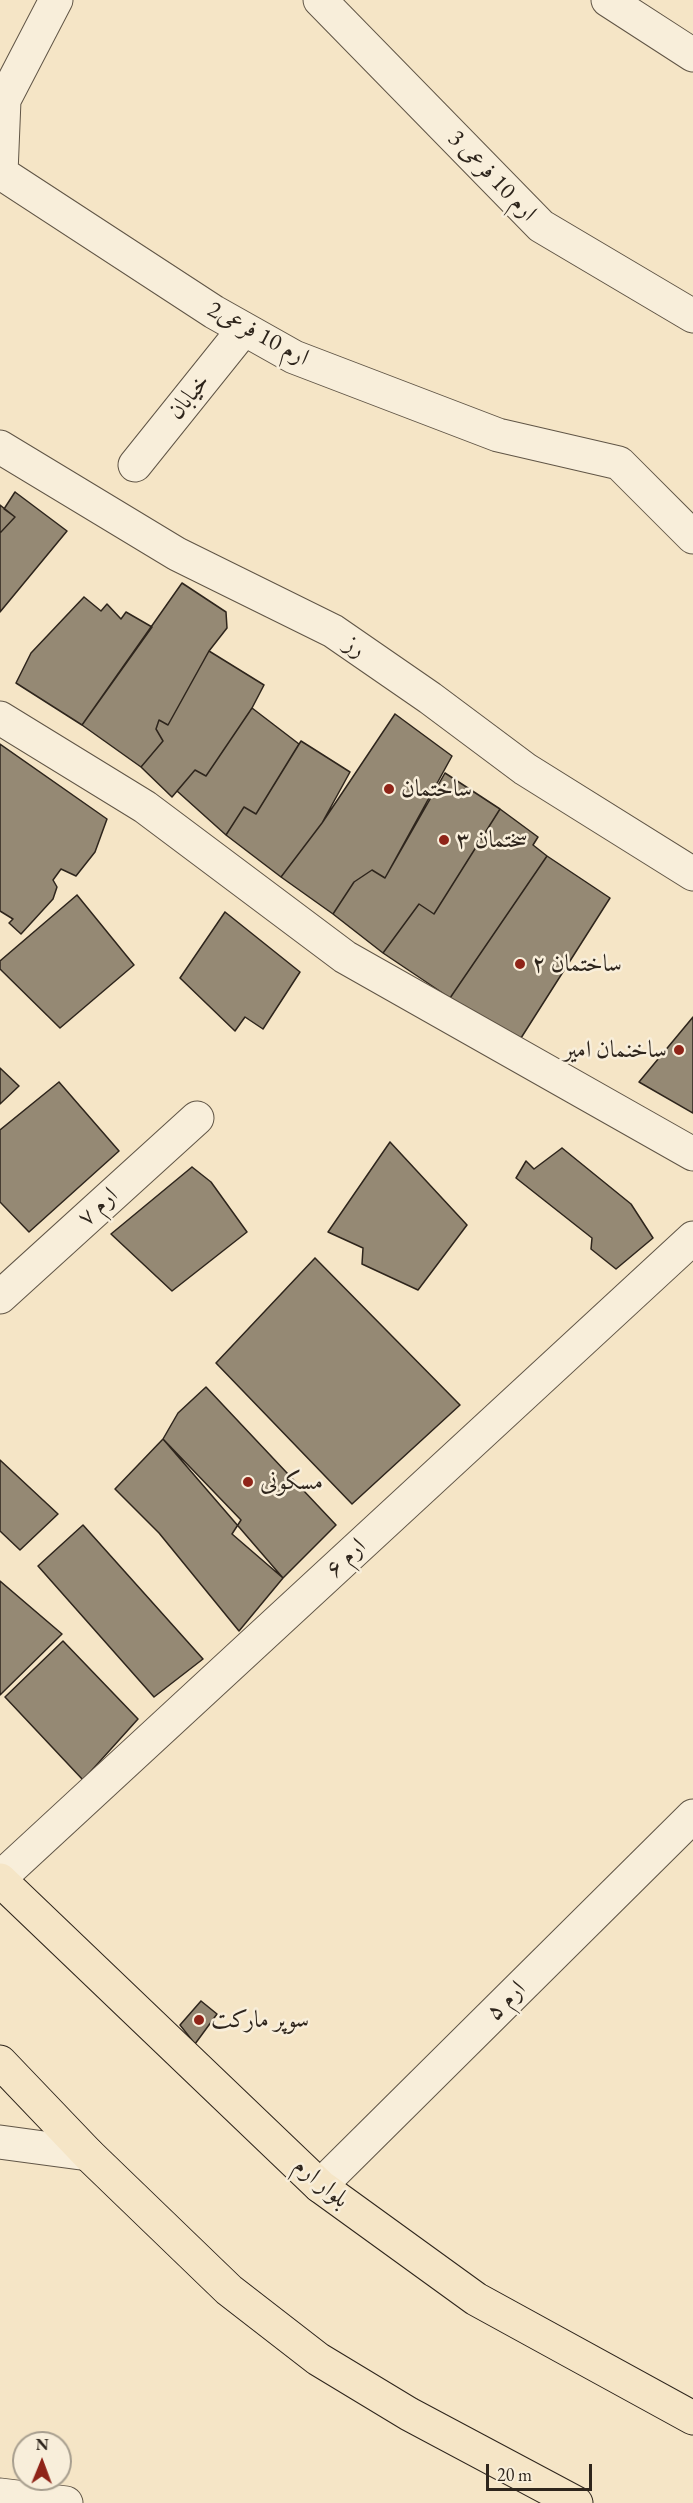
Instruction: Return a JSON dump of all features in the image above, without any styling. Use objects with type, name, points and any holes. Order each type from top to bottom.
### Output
[{"type":"main road","name":"بلوار ارم","points":[[0,1879],[320,2186],[476,2298],[693,2418]]},
{"type":"main road","points":[[0,2062],[88,2154],[228,2290],[318,2359],[409,2414],[576,2503]]},
{"type":"street","name":"ارم 10 فرعی2","points":[[56,0],[4,100],[1,173],[214,312],[294,357],[498,435],[619,463],[693,537]]},
{"type":"street","name":"ارم 10 فرعی 3","points":[[320,0],[541,226],[693,316]]},
{"type":"street","points":[[608,0],[693,55]]},
{"type":"street","name":"خیابان","points":[[135,465],[244,329]]},
{"type":"street","name":"رز","points":[[0,447],[177,554],[333,631],[430,698],[525,770],[693,874]]},
{"type":"street","points":[[0,718],[146,807],[345,957],[693,1154]]},
{"type":"street","name":"ارم ۷","points":[[0,1297],[196,1118]]},
{"type":"street","name":"ارم ۶","points":[[0,1879],[693,1238]]},
{"type":"street","name":"ارم ۵","points":[[320,2186],[693,1816]]},
{"type":"street","points":[[0,2142],[88,2154]]},
{"type":"street","points":[[0,2495],[66,2503]]},
{"type":"building","points":[[15,492],[67,531],[0,612],[0,533],[15,517],[4,509]]},
{"type":"building","points":[[0,505],[15,517],[0,533]]},
{"type":"building","points":[[182,583],[226,612],[227,628],[209,651],[168,725],[159,720],[156,729],[163,741],[141,767],[82,725]]},
{"type":"building","points":[[84,597],[101,611],[107,604],[121,619],[126,612],[152,627],[82,725],[16,683],[31,653]]},
{"type":"building","points":[[209,651],[264,685],[252,708],[206,776],[195,770],[172,797],[141,767],[163,741],[156,729],[159,720],[168,725]]},
{"type":"building","points":[[252,708],[299,744],[256,814],[244,807],[226,835],[177,791],[195,770],[206,776]]},
{"type":"building","name":"ساختمان","points":[[395,714],[452,756],[385,878],[372,870],[354,882],[333,914],[281,877],[322,823]]},
{"type":"building","name":"ساختمان","points":[[301,741],[350,772],[322,823],[281,877],[226,835],[244,807],[256,814]]},
{"type":"building","points":[[0,744],[107,819],[95,852],[76,876],[61,869],[53,880],[57,887],[53,899],[21,934],[9,923],[13,919],[0,911]]},
{"type":"building","name":"سختمان ۳","points":[[445,773],[500,809],[434,914],[419,904],[383,953],[333,914],[354,882],[372,870],[385,878]]},
{"type":"building","points":[[500,809],[538,837],[533,845],[547,856],[450,998],[383,953],[419,904],[434,914]]},
{"type":"building","name":"ساختمان ۲","points":[[547,856],[610,898],[521,1038],[450,998]]},
{"type":"building","points":[[77,895],[134,965],[60,1028],[0,969],[0,961]]},
{"type":"building","points":[[225,912],[300,972],[263,1029],[245,1017],[235,1031],[180,978]]},
{"type":"building","name":"ساخنمان امیر","points":[[693,1017],[693,1113],[639,1082]]},
{"type":"building","points":[[0,1068],[19,1086],[0,1104]]},
{"type":"building","points":[[59,1082],[119,1151],[29,1232],[0,1202],[0,1130]]},
{"type":"building","points":[[390,1142],[467,1225],[418,1290],[362,1264],[363,1248],[328,1232]]},
{"type":"building","points":[[562,1148],[631,1204],[653,1238],[616,1269],[591,1249],[592,1238],[516,1178],[526,1161],[534,1169]]},
{"type":"building","points":[[192,1167],[211,1182],[247,1232],[172,1291],[111,1234]]},
{"type":"building","points":[[315,1258],[460,1405],[352,1504],[216,1363]]},
{"type":"building","name":"مسکونی","points":[[206,1387],[336,1525],[283,1578],[163,1439],[178,1413]]},
{"type":"building","points":[[163,1439],[241,1520],[232,1534],[283,1578],[239,1631],[159,1533],[115,1489]]},
{"type":"building","points":[[0,1460],[58,1514],[20,1550],[0,1531]]},
{"type":"building","points":[[83,1525],[203,1659],[154,1697],[38,1566]]},
{"type":"building","points":[[0,1581],[62,1634],[0,1695]]},
{"type":"building","points":[[63,1641],[138,1719],[83,1780],[5,1697]]},
{"type":"building","name":"سوپر مارکت","points":[[201,2001],[217,2014],[195,2044],[180,2025]]},
{"type":"place","name":"ساختمان","points":[[389,789]]},
{"type":"place","name":"سختمان ۳","points":[[444,840]]},
{"type":"place","name":"ساختمان ۲","points":[[520,964]]},
{"type":"place","name":"ساخنمان امیر","points":[[679,1050]]},
{"type":"place","name":"مسکونی","points":[[248,1482]]},
{"type":"place","name":"سوپر مارکت","points":[[199,2020]]}]
